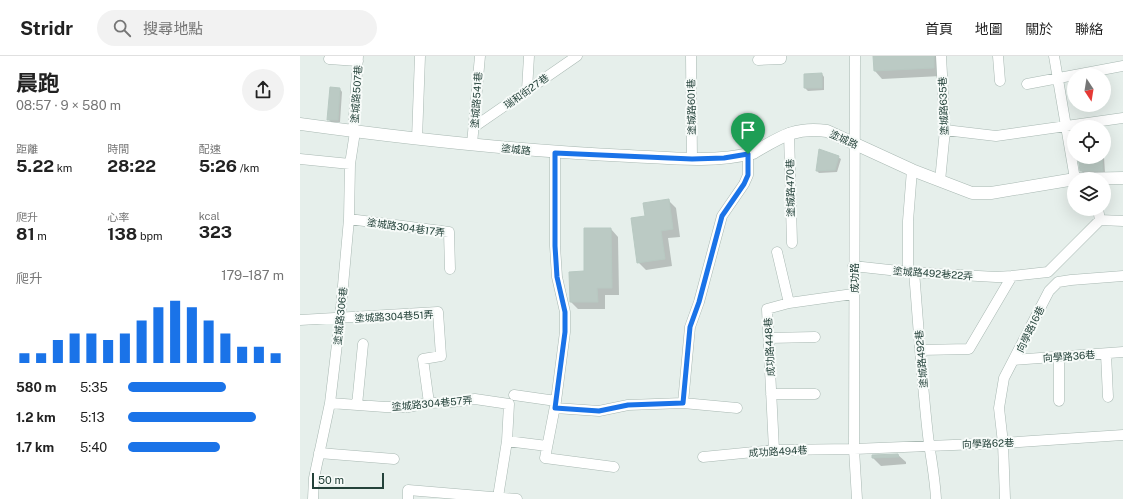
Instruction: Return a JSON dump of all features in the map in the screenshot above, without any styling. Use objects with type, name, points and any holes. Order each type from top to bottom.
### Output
[{"type":"street","points":[[417,139],[420,56]]},
{"type":"street","name":"塗城路541巷","points":[[472,144],[480,56]]},
{"type":"street","points":[[527,90],[530,56]]},
{"type":"street","name":"瑞和街27巷","points":[[474,127],[577,56]]},
{"type":"street","name":"塗城路601巷","points":[[691,56],[692,159]]},
{"type":"street","points":[[758,60],[781,59],[781,56]]},
{"type":"street","name":"成功路","points":[[855,56],[856,144],[853,294],[854,449],[857,499]]},
{"type":"street","name":"塗城路635巷","points":[[940,181],[945,130],[941,56]]},
{"type":"street","points":[[998,56],[1000,81]]},
{"type":"street","points":[[1054,56],[1074,172]]},
{"type":"street","points":[[329,60],[358,59]]},
{"type":"street","name":"塗城路507巷","points":[[354,132],[358,59]]},
{"type":"street","points":[[1027,84],[1123,66]]},
{"type":"street","points":[[945,130],[996,136],[1123,118]]},
{"type":"street","name":"塗城路","points":[[300,124],[354,132],[555,153],[692,159],[724,158],[753,153],[789,133],[800,130],[820,130],[827,131],[912,170],[972,193],[985,193],[1067,180]]},
{"type":"street","name":"塗城路306巷","points":[[313,499],[314,478],[330,403],[340,319],[349,219],[350,164],[354,132]]},
{"type":"street","name":"塗城路470巷","points":[[789,133],[792,243]]},
{"type":"street","points":[[555,153],[555,246],[557,277],[565,312],[565,332],[555,405],[545,458],[614,467]]},
{"type":"street","points":[[683,403],[690,327],[699,302],[722,216],[744,184],[748,175],[748,154]]},
{"type":"street","points":[[300,159],[350,164]]},
{"type":"street","name":"塗城路492巷","points":[[912,170],[908,221],[911,272],[936,499]]},
{"type":"street","name":"塗城路","points":[[1111,178],[1123,178]]},
{"type":"street","points":[[1099,216],[1100,220],[1123,221]]},
{"type":"street","name":"塗城路304巷17弄","points":[[349,219],[450,232],[450,269]]},
{"type":"street","name":"塗城路492巷22弄","points":[[853,266],[911,272],[996,277],[1048,272],[1100,220]]},
{"type":"street","points":[[777,252],[789,303]]},
{"type":"street","points":[[920,350],[969,349],[1012,276]]},
{"type":"street","name":"向學路16巷","points":[[1005,499],[1003,442],[999,408],[1004,378],[1048,291],[1058,282],[1123,276]]},
{"type":"street","name":"成功路448巷","points":[[774,450],[769,338],[766,309],[789,303],[853,294]]},
{"type":"street","name":"塗城路304巷51弄","points":[[340,319],[438,312],[440,356],[422,359],[429,403]]},
{"type":"street","points":[[300,320],[340,319]]},
{"type":"street","points":[[769,338],[815,337]]},
{"type":"street","points":[[357,405],[363,344]]},
{"type":"street","name":"向學路36巷","points":[[1014,360],[1123,352]]},
{"type":"street","points":[[1106,354],[1108,397]]},
{"type":"street","points":[[1058,357],[1060,401]]},
{"type":"street","points":[[771,394],[815,394]]},
{"type":"street","points":[[514,395],[555,405],[599,411],[628,405],[683,403],[737,408]]},
{"type":"street","name":"塗城路304巷57弄","points":[[330,403],[408,407],[429,403],[475,399],[509,404],[507,441],[498,497]]},
{"type":"street","name":"向學路62巷","points":[[854,449],[1123,435]]},
{"type":"street","points":[[507,441],[547,446]]},
{"type":"street","name":"成功路494巷","points":[[703,457],[774,450],[854,449]]},
{"type":"street","points":[[319,453],[394,459]]},
{"type":"street","points":[[408,499],[408,490],[517,499]]},
{"type":"building","points":[[873,56],[934,56],[934,68],[874,71]]},
{"type":"building","points":[[822,73],[822,88],[804,88],[804,74]]},
{"type":"building","points":[[330,87],[340,88],[338,120],[327,120]]},
{"type":"building","points":[[819,149],[839,156],[835,170],[816,171]]},
{"type":"building","points":[[1079,164],[1102,164],[1103,171],[1080,171]]},
{"type":"building","points":[[669,199],[673,229],[661,231],[665,259],[637,263],[631,218],[645,216],[643,203]]},
{"type":"building","points":[[584,228],[611,228],[612,288],[597,288],[598,302],[570,302],[569,272],[584,271]]},
{"type":"building","points":[[898,454],[899,457],[872,458],[872,455]]},
{"type":"route","points":[[555,153],[692,159],[724,158],[748,154],[748,175],[744,184],[722,216],[699,302],[690,327],[683,403],[628,405],[599,411],[555,408],[565,332],[565,312],[557,277],[555,246],[555,153]]}]
